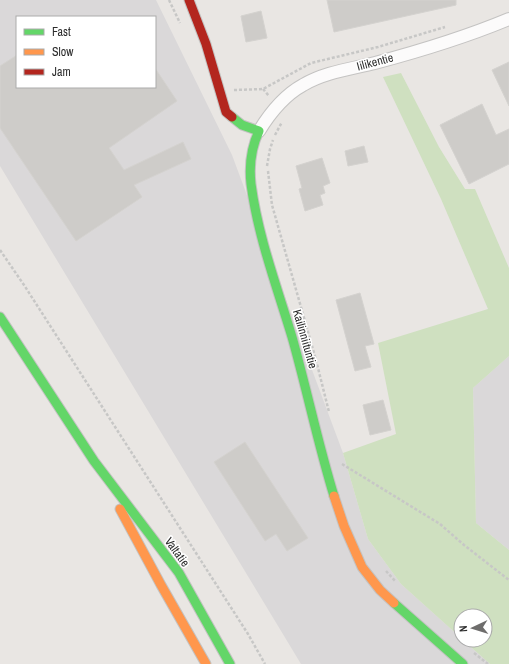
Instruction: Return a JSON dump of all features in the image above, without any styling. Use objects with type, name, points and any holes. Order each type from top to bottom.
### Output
[{"type":"street","points":[[189,0],[206,44],[226,112],[242,125],[259,131]]},
{"type":"street","name":"Iilikentie","points":[[259,131],[277,105],[302,86],[327,74],[376,62],[480,31],[509,19]]},
{"type":"street","name":"Kailinniituntie","points":[[259,131],[251,154],[251,183],[259,228],[292,338],[329,479],[344,526],[362,567],[380,590],[463,664]]},
{"type":"street","name":"Valtatie","points":[[0,317],[94,461],[179,573],[230,664]]},
{"type":"street","name":"Valtatie","points":[[94,461],[161,585],[206,664]]},
{"type":"path","points":[[330,419],[316,360],[270,193],[267,166],[270,149],[275,134],[286,116],[263,89],[310,63],[378,47],[448,27]]},
{"type":"path","points":[[0,250],[29,292],[248,634],[265,664]]},
{"type":"path","points":[[344,471],[342,464],[440,524],[509,580]]},
{"type":"path","points":[[381,566],[400,586]]},
{"type":"path","points":[[470,650],[488,664]]},
{"type":"shaded area","points":[[0,0],[156,0],[232,155],[343,453],[368,539],[401,584],[453,631],[453,648],[472,648],[490,664],[301,664],[0,166]]},
{"type":"shaded area","points":[[509,356],[509,550],[476,523],[473,388]]},
{"type":"green space","points":[[401,73],[439,147],[465,189],[475,189],[509,268],[509,356],[473,388],[476,523],[509,550],[509,664],[490,664],[472,648],[493,648],[493,608],[453,608],[453,631],[401,584],[368,539],[343,453],[396,434],[378,343],[488,309],[441,199],[383,77]]},
{"type":"building","points":[[327,0],[456,0],[456,5],[334,32]]},
{"type":"building","points":[[261,11],[267,38],[246,42],[241,16]]},
{"type":"building","points":[[16,56],[16,88],[156,88],[156,70],[177,101],[109,148],[124,170],[183,142],[191,159],[134,185],[142,197],[76,241],[0,128],[0,66]]},
{"type":"building","points":[[509,62],[509,106],[492,70]]},
{"type":"building","points":[[482,104],[496,135],[509,129],[509,164],[469,184],[440,125]]},
{"type":"building","points":[[364,146],[368,162],[348,166],[345,151]]},
{"type":"building","points":[[322,158],[330,183],[323,186],[325,193],[320,195],[323,205],[305,211],[299,189],[302,188],[296,166]]},
{"type":"building","points":[[360,293],[374,344],[365,346],[371,367],[355,371],[336,300]]},
{"type":"building","points":[[383,400],[391,430],[370,435],[363,405]]},
{"type":"building","points":[[245,442],[308,538],[287,551],[276,534],[265,541],[214,462]]},
{"type":"traffic: fast","points":[[232,117],[242,125],[259,131],[252,150],[250,171],[254,204],[263,243],[292,337],[334,496]]},
{"type":"traffic: fast","points":[[0,317],[94,461],[179,573],[230,664]]},
{"type":"traffic: fast","points":[[394,603],[463,664]]},
{"type":"traffic: slow","points":[[334,496],[344,526],[362,567],[380,590],[394,603]]},
{"type":"traffic: slow","points":[[120,509],[206,664]]},
{"type":"traffic: jam","points":[[189,0],[206,44],[226,112],[232,117]]}]
